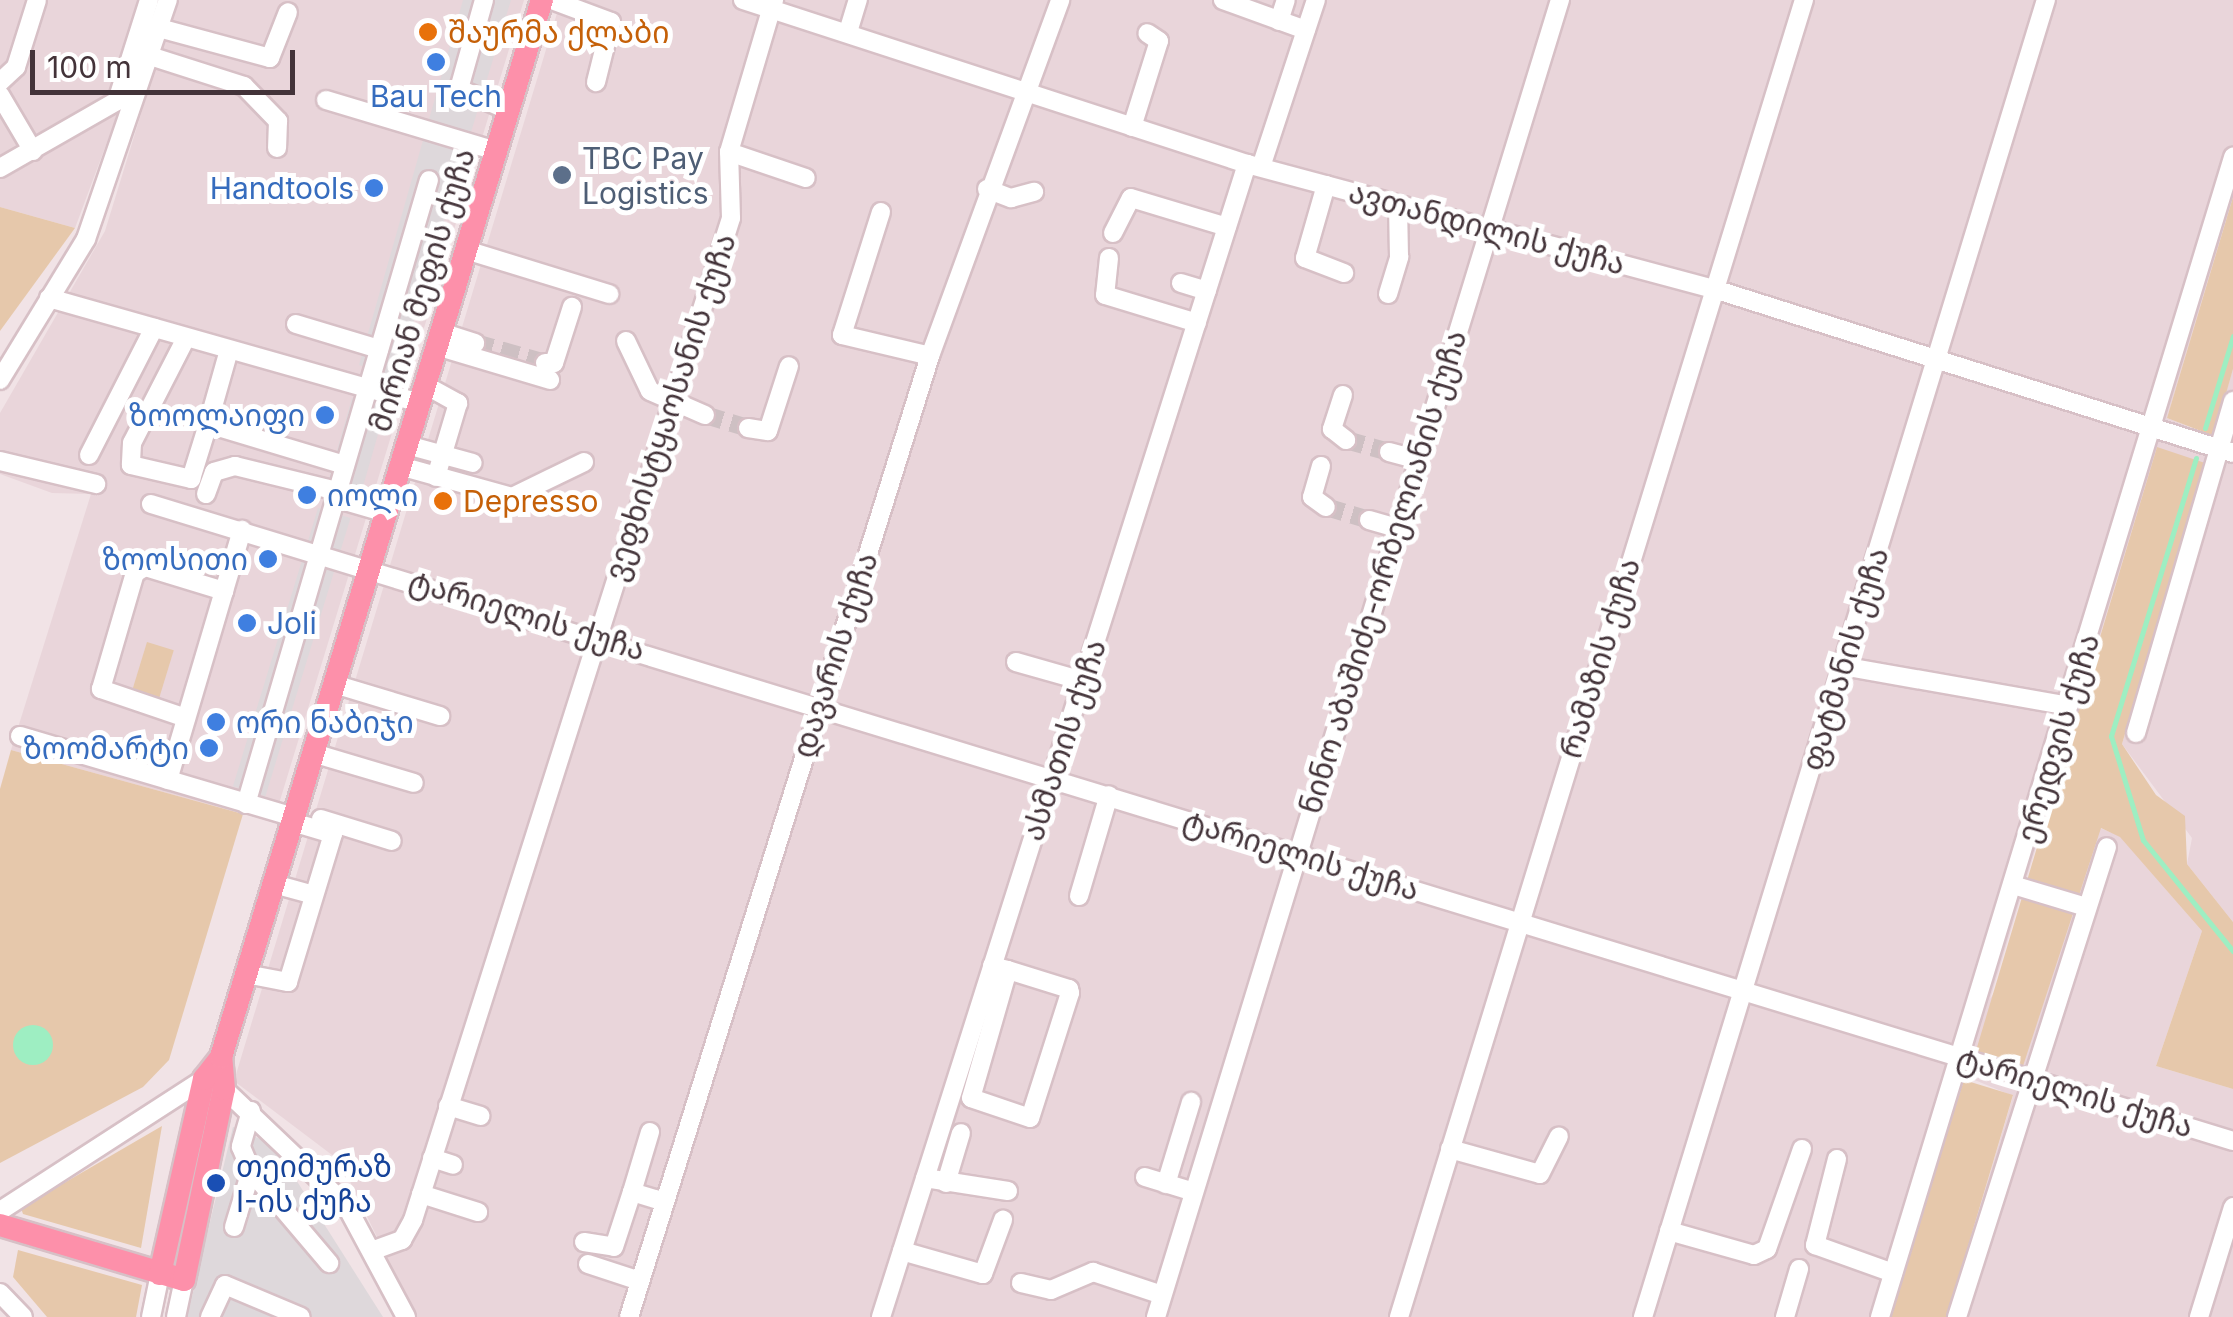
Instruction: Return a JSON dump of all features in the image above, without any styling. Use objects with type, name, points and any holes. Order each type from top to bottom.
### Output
[{"type":"main road","name":"მირიან მეფის ქუჩა","points":[[160,1274],[246,974],[542,0]]},
{"type":"main road","name":"მირიან მეფის ქუჩა","points":[[184,1280],[214,1084]]},
{"type":"main road","points":[[0,1226],[184,1280]]},
{"type":"street","points":[[0,82],[16,67],[37,0]]},
{"type":"street","points":[[0,168],[117,101],[148,0]]},
{"type":"street","points":[[0,380],[86,238],[168,0]]},
{"type":"street","points":[[484,0],[459,89],[508,110]]},
{"type":"street","points":[[552,0],[610,22],[596,82]]},
{"type":"street","name":"ავთანდილის ქუჩა","points":[[743,0],[774,5],[1023,92],[1254,165],[1714,289],[2226,451]]},
{"type":"street","points":[[848,32],[858,0]]},
{"type":"street","points":[[1223,0],[1306,30]]},
{"type":"street","points":[[1280,21],[1286,0]]},
{"type":"street","name":"ასმათის ქუჩა","points":[[881,1317],[925,1178],[1000,968],[1052,776],[1227,227],[1316,0]]},
{"type":"street","name":"ნინო აბაშიძე-ორბელიანის ქუჩა","points":[[1156,1317],[1560,0]]},
{"type":"street","name":"რამაზის ქუჩა","points":[[1399,1317],[1804,0]]},
{"type":"street","name":"ფატმანის ქუჩა","points":[[1643,1317],[2046,0]]},
{"type":"street","name":"დავარის ქუჩა","points":[[629,1317],[930,356],[1056,1]]},
{"type":"street","name":"ვეფხისტყაოსანის ქუჩა","points":[[376,1249],[402,1240],[421,1194],[666,404],[731,218],[729,152],[774,5]]},
{"type":"street","points":[[158,28],[270,58],[288,12]]},
{"type":"street","points":[[1132,126],[1158,41],[1147,34]]},
{"type":"street","points":[[150,56],[244,86],[278,121],[276,148]]},
{"type":"street","points":[[0,95],[33,151]]},
{"type":"street","points":[[326,100],[496,151]]},
{"type":"street","points":[[729,152],[806,171]]},
{"type":"street","name":"ერედვის ქუჩა","points":[[1880,1317],[2154,427],[2233,157]]},
{"type":"street","points":[[246,804],[430,180]]},
{"type":"street","points":[[1326,185],[1305,258],[1344,274]]},
{"type":"street","points":[[987,189],[1034,192]]},
{"type":"street","points":[[1113,233],[1131,198],[1227,227]]},
{"type":"street","points":[[1388,294],[1400,257],[1398,204]]},
{"type":"street","points":[[881,212],[842,335],[930,356]]},
{"type":"street","points":[[466,250],[609,294]]},
{"type":"street","points":[[1109,258],[1105,295],[1197,322]]},
{"type":"street","points":[[1181,283],[1207,291]]},
{"type":"street","points":[[49,298],[366,390],[422,394],[458,404],[436,477]]},
{"type":"street","points":[[439,339],[548,372],[572,307]]},
{"type":"street","points":[[296,324],[379,349]]},
{"type":"street","points":[[89,456],[154,328]]},
{"type":"street","points":[[186,338],[132,443],[131,465],[187,481],[229,350]]},
{"type":"street","points":[[439,339],[476,342]]},
{"type":"street","points":[[626,341],[650,391],[666,404],[705,415]]},
{"type":"street","points":[[748,428],[768,431],[789,366]]},
{"type":"street","points":[[1343,395],[1332,429],[1346,440]]},
{"type":"street","points":[[2136,734],[2226,451],[2233,401]]},
{"type":"street","points":[[208,424],[345,465]]},
{"type":"street","points":[[1389,452],[1418,460]]},
{"type":"street","points":[[403,456],[442,455],[473,463]]},
{"type":"street","points":[[403,456],[436,477],[512,497],[584,462]]},
{"type":"street","points":[[0,460],[96,484]]},
{"type":"street","points":[[206,494],[214,472],[235,466],[336,494],[386,513]]},
{"type":"street","points":[[1321,466],[1312,497],[1326,507]]},
{"type":"street","name":"ტარიელის ქუჩა","points":[[150,504],[370,566],[1052,776],[1296,857],[1519,920],[1742,993],[2233,1141]]},
{"type":"street","points":[[1369,520],[1397,528]]},
{"type":"street","points":[[168,780],[242,530]]},
{"type":"street","points":[[186,718],[103,692],[124,610],[141,567],[224,591]]},
{"type":"street","points":[[1016,662],[1083,681]]},
{"type":"street","points":[[1842,666],[2068,706]]},
{"type":"street","points":[[334,684],[440,716]]},
{"type":"street","points":[[20,736],[246,804],[392,841]]},
{"type":"street","points":[[313,753],[414,783]]},
{"type":"street","points":[[1078,896],[1110,795]]},
{"type":"street","points":[[294,817],[355,840]]},
{"type":"street","points":[[246,974],[288,982],[333,834]]},
{"type":"street","points":[[1957,1317],[2029,1078],[2107,847]]},
{"type":"street","points":[[274,884],[314,895]]},
{"type":"street","points":[[2012,885],[2086,907]]},
{"type":"street","points":[[1000,968],[1070,993],[1030,1118],[971,1098],[1000,968]]},
{"type":"street","points":[[0,1212],[214,1084],[313,1166],[376,1249],[406,1317]]},
{"type":"street","points":[[1166,1184],[1191,1102]]},
{"type":"street","points":[[448,1106],[480,1116]]},
{"type":"street","points":[[250,1112],[241,1147],[251,1172],[328,1263]]},
{"type":"street","points":[[584,1242],[614,1247],[650,1132]]},
{"type":"street","points":[[946,1183],[961,1133]]},
{"type":"street","points":[[1450,1149],[1540,1174],[1559,1136]]},
{"type":"street","points":[[1669,1231],[1754,1255],[1767,1249],[1802,1149]]},
{"type":"street","points":[[432,1158],[453,1165]]},
{"type":"street","points":[[1838,1158],[1816,1246],[1894,1274]]},
{"type":"street","points":[[234,1227],[251,1172]]},
{"type":"street","points":[[1145,1177],[1194,1192]]},
{"type":"street","points":[[925,1178],[946,1183],[961,1178],[1008,1191]]},
{"type":"street","points":[[632,1192],[664,1202]]},
{"type":"street","points":[[421,1194],[478,1212]]},
{"type":"street","points":[[2199,1317],[2233,1207]]},
{"type":"street","points":[[902,1251],[983,1274],[1003,1220]]},
{"type":"street","points":[[588,1264],[640,1281]]},
{"type":"street","points":[[1784,1317],[1799,1269]]},
{"type":"street","points":[[1021,1283],[1051,1290],[1093,1272],[1162,1295]]},
{"type":"street","name":"მირიან მეფის ქუჩა","points":[[151,1317],[160,1274]]},
{"type":"street","name":"მირიან მეფის ქუჩა","points":[[176,1317],[184,1280]]},
{"type":"street","points":[[210,1317],[226,1285],[302,1317]]},
{"type":"street","points":[[0,1293],[23,1317]]},
{"type":"shaded area","points":[[0,0],[160,0],[75,228],[0,207]]},
{"type":"shaded area","points":[[176,0],[524,0],[278,807],[249,798],[243,814],[11,750],[91,494],[52,493],[0,474],[0,413],[105,231]]},
{"type":"shaded area","points":[[463,0],[511,0],[397,377],[359,365]]},
{"type":"shaded area","points":[[561,0],[2233,0],[2233,197],[2167,418],[2213,436],[2233,369],[2233,922],[2187,864],[2192,838],[2122,744],[2205,464],[2157,448],[1990,999],[2100,828],[2120,836],[2202,931],[2156,1066],[2233,1089],[2233,1317],[1947,1317],[2013,1096],[1970,1078],[1889,1317],[416,1317],[340,1161],[234,1081]]},
{"type":"shaded area","points":[[2233,197],[2233,369],[2214,436],[2167,418]]},
{"type":"shaded area","points":[[0,207],[75,228],[0,331]]},
{"type":"shaded area","points":[[352,398],[386,408],[357,509],[323,499]]},
{"type":"shaded area","points":[[2157,447],[2205,463],[2122,744],[2156,795],[2185,816],[2187,864],[2233,922],[2233,1089],[2156,1066],[2202,931],[2120,837],[2101,828],[2022,1069],[1975,1054]]},
{"type":"shaded area","points":[[318,508],[351,518],[265,796],[233,786]]},
{"type":"shaded area","points":[[147,642],[174,650],[159,700],[132,692]]},
{"type":"shaded area","points":[[11,750],[243,814],[169,1060],[143,1087],[0,1163],[0,789]]},
{"type":"shaded area","points":[[33,1025],[47,1031],[53,1045],[47,1059],[33,1065],[19,1059],[13,1045],[19,1031]]},
{"type":"shaded area","points":[[1964,1080],[2013,1095],[1947,1317],[1889,1317]]},
{"type":"shaded area","points":[[162,1126],[141,1248],[23,1214],[21,1208]]},
{"type":"shaded area","points":[[233,1127],[274,1145],[383,1317],[187,1317]]},
{"type":"shaded area","points":[[18,1250],[142,1285],[136,1317],[47,1317],[13,1277]]},
{"type":"waterway","points":[[2205,428],[2233,336]]},
{"type":"waterway","points":[[2196,458],[2111,736],[2143,840],[2233,951]]},
{"type":"tunnel","points":[[475,343],[545,363]]},
{"type":"tunnel","points":[[705,415],[748,428]]},
{"type":"tunnel","points":[[1346,440],[1389,452]]},
{"type":"tunnel","points":[[1326,507],[1369,520]]},
{"type":"place","name":"შაურმა ქლაბი","points":[[428,32]]},
{"type":"place","name":"Bau Tech","points":[[436,62]]},
{"type":"place","name":"TBC Pay Logistics","points":[[562,175]]},
{"type":"place","name":"Handtools","points":[[374,188]]},
{"type":"place","name":"ზოოლაიფი","points":[[325,415]]},
{"type":"place","name":"იოლი","points":[[307,495]]},
{"type":"place","name":"Depresso","points":[[443,501]]},
{"type":"place","name":"ზოოსითი","points":[[268,559]]},
{"type":"place","name":"Joli","points":[[247,623]]},
{"type":"place","name":"ორი ნაბიჯი","points":[[216,722]]},
{"type":"place","name":"ზოომარტი","points":[[209,748]]},
{"type":"place","name":"თეიმურაზ I-ის ქუჩა","points":[[216,1183]]}]
